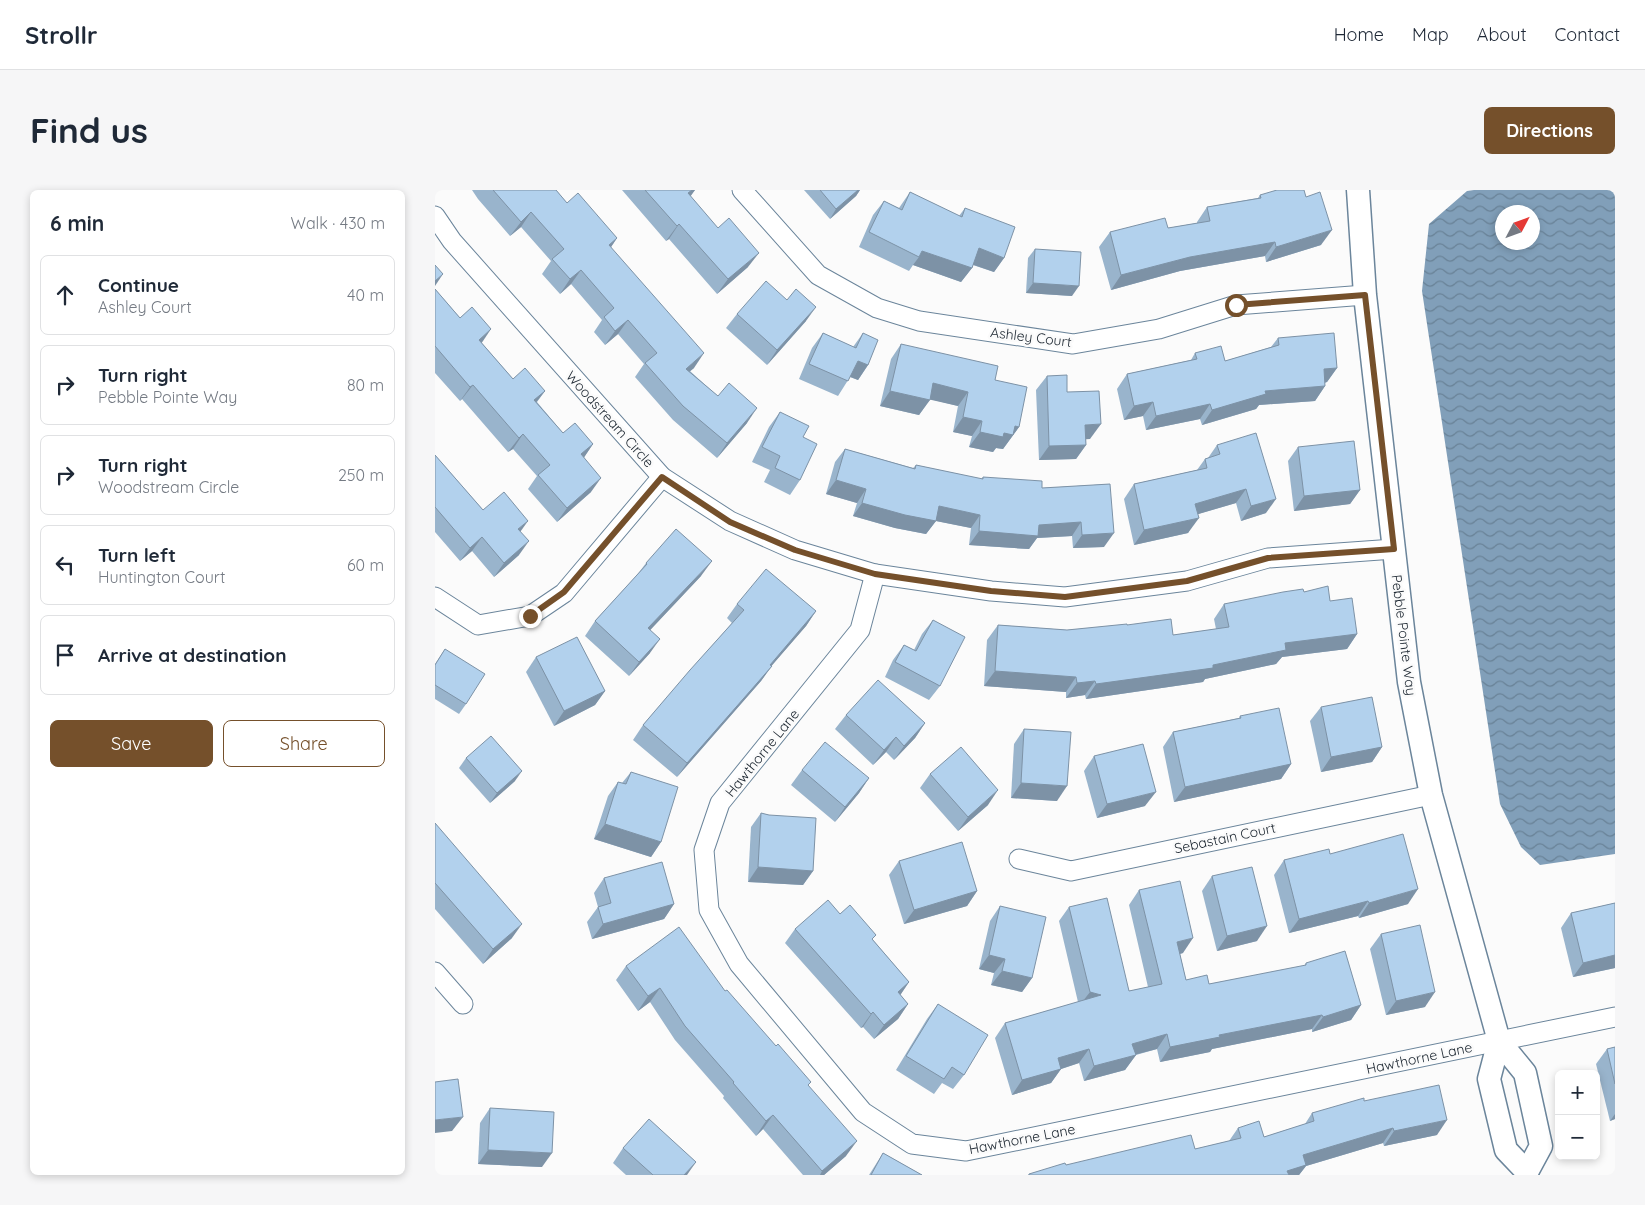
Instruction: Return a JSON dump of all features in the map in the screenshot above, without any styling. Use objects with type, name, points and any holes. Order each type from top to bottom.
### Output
[{"type":"street","name":"Ashley Court","points":[[742,190],[818,275],[877,308],[919,321],[1073,344],[1159,329],[1236,305],[1365,295]]},
{"type":"street","name":"Pebble Pointe Way","points":[[1358,190],[1365,295],[1409,682],[1431,795],[1499,1041],[1525,1073],[1541,1146],[1527,1173],[1506,1150],[1489,1079],[1499,1041]]},
{"type":"street","name":"Woodstream Circle","points":[[435,216],[451,241],[662,477],[730,522],[795,550],[875,574],[991,591],[1065,597],[1187,581],[1268,558],[1394,549]]},
{"type":"street","points":[[435,597],[478,624],[530,616],[564,592],[662,477]]},
{"type":"street","name":"Hawthorne Lane","points":[[875,574],[860,630],[720,803],[704,850],[709,910],[739,964],[863,1112],[912,1144],[966,1151],[1615,1017]]},
{"type":"street","name":"Sebastain Court","points":[[1019,859],[1071,871],[1431,795]]},
{"type":"street","points":[[435,972],[463,1004]]},
{"type":"water","points":[[1615,190],[1615,854],[1540,865],[1521,847],[1500,804],[1422,291],[1429,224],[1467,191]]},
{"type":"building","points":[[493,190],[556,190],[567,203],[578,193],[617,238],[609,245],[704,353],[686,369],[718,396],[729,383],[757,408],[727,443],[683,406],[645,363],[657,353],[628,320],[615,331],[604,317],[614,308],[581,270],[570,279],[552,259],[564,249],[531,212],[521,222]]},
{"type":"building","points":[[645,190],[692,190],[688,193],[718,228],[729,218],[759,253],[728,279],[679,224],[677,226]]},
{"type":"building","points":[[820,190],[858,190],[836,209]]},
{"type":"building","points":[[1277,190],[1304,190],[1306,197],[1320,192],[1332,230],[1276,247],[1275,242],[1190,257],[1121,275],[1110,232],[1165,218],[1168,228],[1210,221],[1207,207],[1261,198],[1260,195]]},
{"type":"building","points":[[910,192],[962,217],[965,208],[1015,227],[1004,258],[979,248],[972,268],[922,251],[919,257],[869,232],[884,201],[902,210]]},
{"type":"building","points":[[1035,249],[1081,252],[1079,286],[1033,283]]},
{"type":"building","points":[[435,265],[443,274],[435,281]]},
{"type":"building","points":[[766,281],[787,300],[796,289],[816,307],[777,350],[737,314]]},
{"type":"building","points":[[435,289],[460,318],[472,307],[491,329],[479,340],[513,379],[525,368],[545,391],[534,400],[563,433],[575,423],[593,444],[581,454],[601,478],[567,508],[538,475],[550,465],[523,434],[519,438],[473,385],[470,387],[435,346]]},
{"type":"building","points":[[823,333],[856,348],[863,333],[878,340],[868,365],[858,361],[848,381],[809,364]]},
{"type":"building","points":[[1334,333],[1337,368],[1324,369],[1325,386],[1265,391],[1266,394],[1212,410],[1210,404],[1156,416],[1153,402],[1134,406],[1127,374],[1197,359],[1195,353],[1221,346],[1225,361],[1279,345],[1278,338]]},
{"type":"building","points":[[901,344],[998,366],[995,380],[1027,387],[1019,427],[1015,426],[1013,435],[1004,433],[1003,437],[980,432],[982,421],[963,417],[968,392],[933,383],[930,400],[890,391]]},
{"type":"building","points":[[1067,375],[1067,392],[1099,391],[1101,424],[1085,425],[1086,445],[1049,446],[1047,376]]},
{"type":"building","points":[[780,412],[809,426],[803,437],[817,444],[800,480],[775,468],[780,456],[762,447]]},
{"type":"building","points":[[1256,433],[1276,499],[1251,506],[1246,489],[1195,504],[1199,518],[1144,530],[1134,484],[1207,468],[1205,459],[1220,454],[1217,445]]},
{"type":"building","points":[[1354,441],[1360,490],[1304,496],[1298,447]]},
{"type":"building","points":[[845,449],[915,469],[916,465],[983,479],[983,477],[1042,481],[1042,488],[1110,484],[1114,533],[1082,535],[1081,522],[1039,525],[1038,536],[979,531],[980,515],[939,506],[936,521],[862,503],[866,489],[836,480]]},
{"type":"building","points":[[435,455],[483,510],[504,492],[528,521],[518,529],[529,541],[504,563],[482,537],[470,548],[435,507]]},
{"type":"building","points":[[676,529],[712,561],[648,628],[660,639],[639,662],[595,621]]},
{"type":"building","points":[[766,569],[816,611],[770,665],[772,666],[687,763],[643,725],[744,610],[737,604]]},
{"type":"building","points":[[1328,586],[1330,601],[1352,598],[1357,634],[1285,643],[1286,650],[1213,665],[1213,668],[1096,684],[1095,681],[1077,683],[1076,677],[995,671],[998,625],[1067,630],[1171,619],[1173,635],[1229,627],[1224,604],[1303,589],[1304,592]]},
{"type":"building","points":[[933,620],[965,637],[940,686],[895,662],[904,645],[916,651]]},
{"type":"building","points":[[577,637],[605,691],[564,711],[536,657]]},
{"type":"building","points":[[445,649],[485,674],[466,704],[435,685],[435,665]]},
{"type":"building","points":[[878,680],[925,723],[904,746],[896,737],[884,750],[846,715]]},
{"type":"building","points":[[1372,697],[1382,747],[1331,757],[1321,707]]},
{"type":"building","points":[[1279,708],[1291,764],[1185,787],[1173,732]]},
{"type":"building","points":[[1024,729],[1071,732],[1067,786],[1021,783]]},
{"type":"building","points":[[491,736],[522,771],[497,793],[466,758]]},
{"type":"building","points":[[825,742],[869,778],[845,807],[802,770]]},
{"type":"building","points":[[1143,744],[1156,792],[1107,804],[1094,756]]},
{"type":"building","points":[[961,747],[998,790],[968,817],[930,774]]},
{"type":"building","points":[[631,772],[678,787],[661,842],[605,824],[618,782],[626,784]]},
{"type":"building","points":[[761,813],[816,818],[813,871],[758,867]]},
{"type":"building","points":[[435,823],[522,924],[493,949],[435,883]]},
{"type":"building","points":[[1403,834],[1418,889],[1369,903],[1368,901],[1299,919],[1284,860],[1329,849],[1330,854]]},
{"type":"building","points":[[962,842],[977,891],[914,910],[899,861]]},
{"type":"building","points":[[662,862],[674,904],[603,924],[598,907],[611,903],[604,878]]},
{"type":"building","points":[[1252,867],[1267,926],[1227,936],[1212,876]]},
{"type":"building","points":[[1180,881],[1193,938],[1177,942],[1186,980],[1207,975],[1209,984],[1306,965],[1306,963],[1345,951],[1361,1005],[1323,1017],[1322,1015],[1219,1035],[1220,1037],[1170,1047],[1167,1034],[1132,1044],[1136,1055],[1094,1066],[1089,1049],[1058,1058],[1061,1069],[1022,1080],[1005,1023],[1101,995],[1090,992],[1069,907],[1107,898],[1129,991],[1162,984],[1139,890]]},
{"type":"building","points":[[828,900],[840,914],[850,905],[876,935],[872,939],[909,982],[898,992],[908,1004],[884,1025],[873,1012],[871,1014],[795,929]]},
{"type":"building","points":[[1615,903],[1615,955],[1583,963],[1571,913]]},
{"type":"building","points":[[1000,906],[1046,917],[1032,978],[1002,971],[1005,959],[989,955]]},
{"type":"building","points":[[1420,925],[1435,992],[1396,1001],[1381,934]]},
{"type":"building","points":[[679,927],[725,991],[727,990],[776,1046],[778,1044],[811,1082],[808,1085],[857,1141],[822,1171],[773,1115],[766,1121],[685,1026],[660,988],[648,996],[626,966]]},
{"type":"building","points":[[938,1004],[988,1035],[964,1075],[952,1067],[944,1079],[906,1056]]},
{"type":"building","points":[[1615,1047],[1615,1084],[1607,1049]]},
{"type":"building","points":[[458,1079],[463,1117],[435,1120],[435,1082]]},
{"type":"building","points":[[1439,1085],[1447,1120],[1394,1131],[1393,1128],[1303,1155],[1306,1165],[1287,1171],[1289,1175],[1029,1175],[1065,1163],[1066,1165],[1191,1135],[1195,1149],[1241,1138],[1238,1128],[1259,1121],[1264,1137],[1314,1121],[1312,1113],[1364,1098],[1364,1101]]},
{"type":"building","points":[[490,1108],[554,1112],[552,1153],[488,1150]]},
{"type":"building","points":[[649,1119],[696,1162],[684,1175],[653,1175],[623,1148]]},
{"type":"building","points":[[883,1153],[922,1175],[871,1175]]},
{"type":"route","points":[[530,616],[564,592],[662,477],[730,522],[795,550],[875,574],[991,591],[1065,597],[1187,581],[1268,558],[1394,549],[1365,295],[1236,305]]}]
